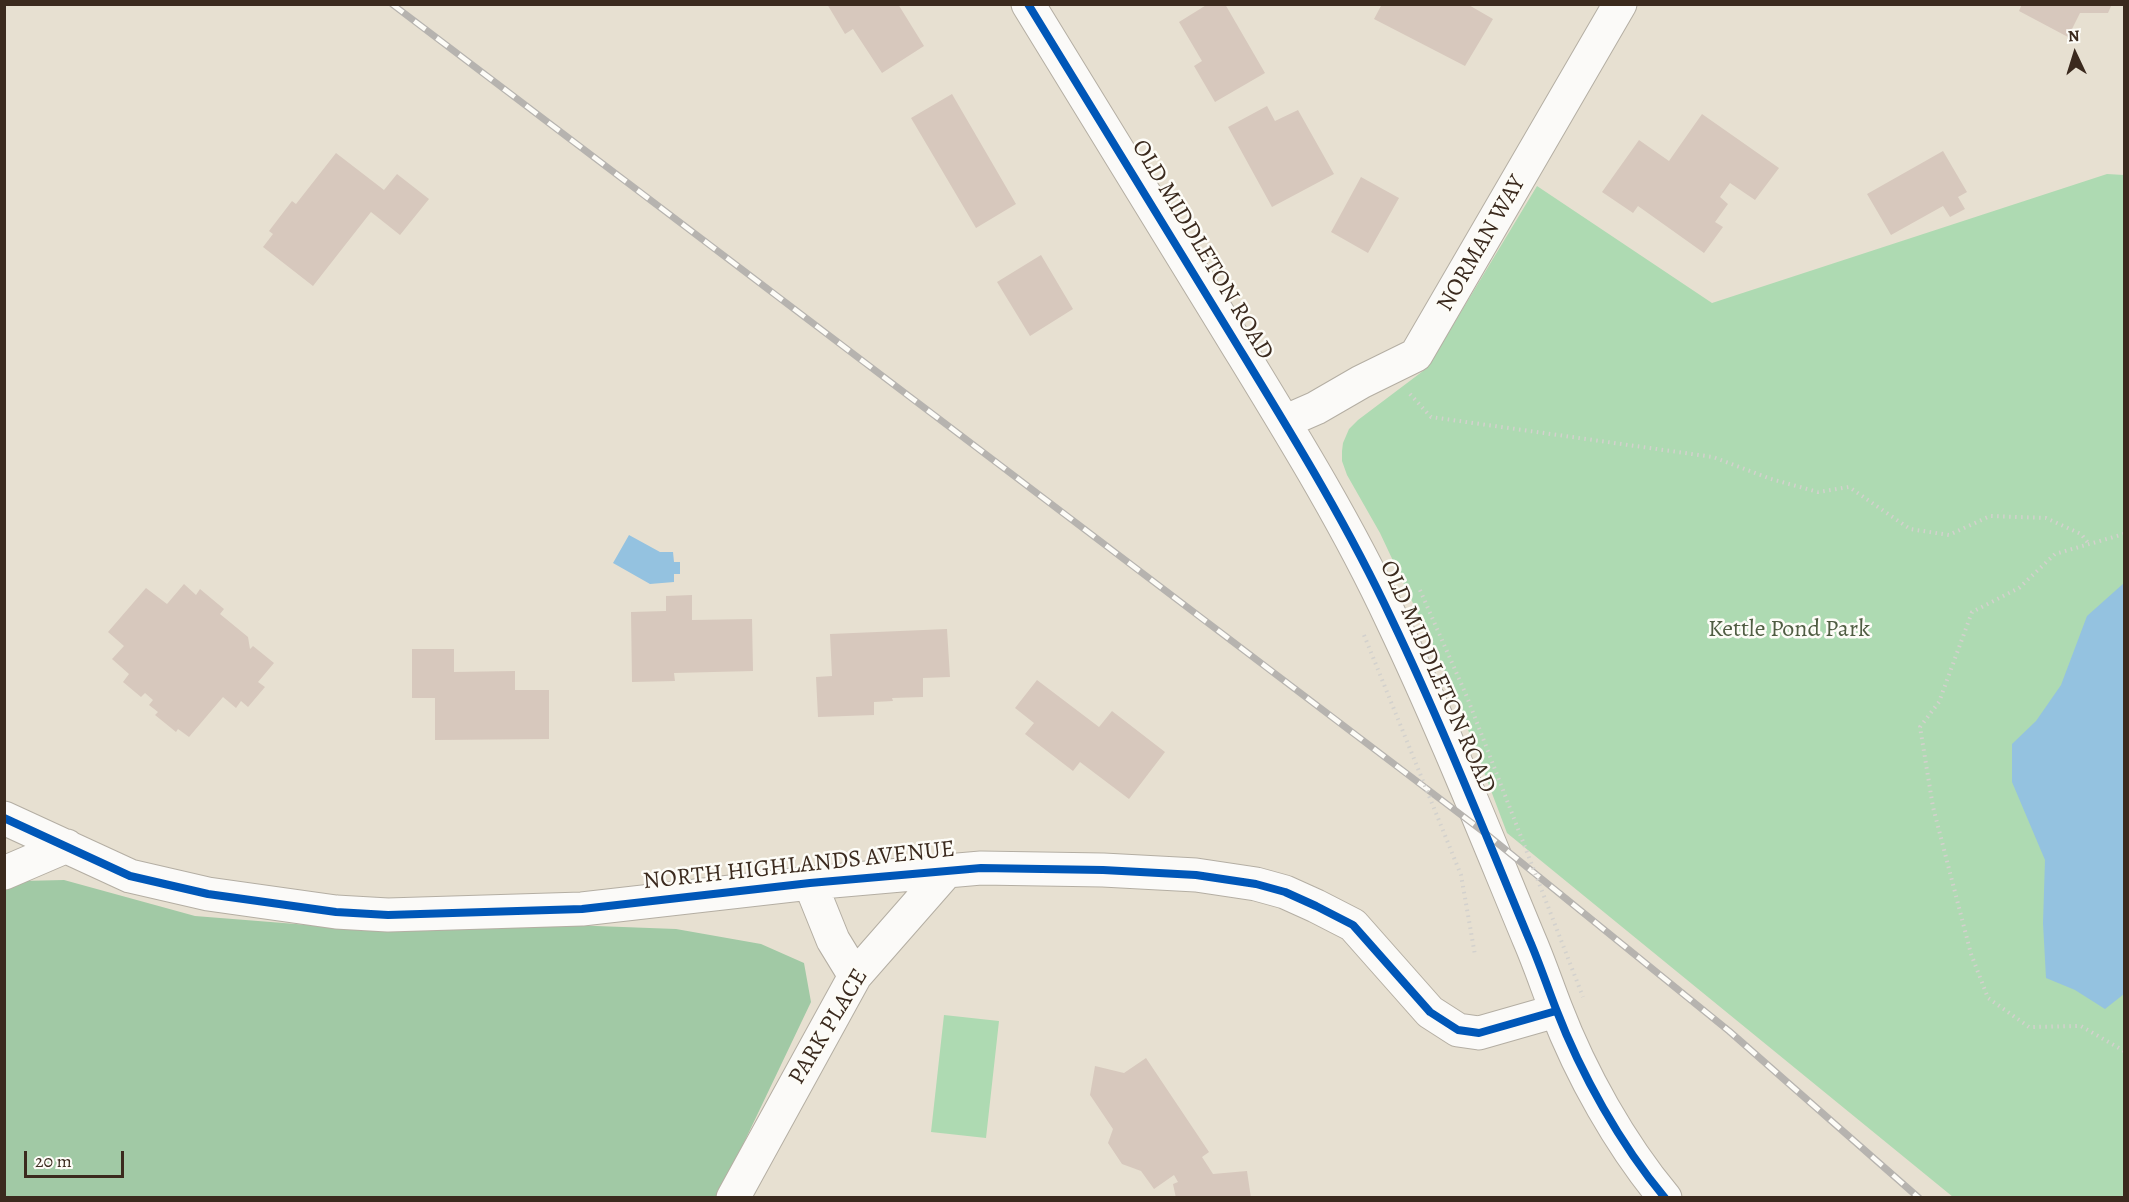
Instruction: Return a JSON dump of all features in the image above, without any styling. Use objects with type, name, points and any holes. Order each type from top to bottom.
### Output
[{"type":"street","name":"OLD MIDDLETON ROAD","points":[[1028,4],[1343,522],[1392,620],[1542,970],[1570,1004],[1587,1076],[1620,1135],[1650,1180],[1665,1197]]},
{"type":"street","name":"NORMAN WAY","points":[[1284,422],[1316,408],[1361,382],[1416,355],[1620,4]]},
{"type":"street","name":"NORTH HIGHLANDS AVENUE","points":[[4,818],[130,876],[208,894],[347,913],[388,915],[582,909],[810,883],[981,868],[1103,870],[1196,875],[1256,884],[1285,892],[1353,925],[1430,1012],[1458,1030],[1479,1033],[1570,1004]]},
{"type":"street","points":[[4,873],[67,846]]},
{"type":"street","name":"PARK PLACE","points":[[733,1197],[855,976],[947,871]]},
{"type":"street","points":[[810,883],[833,940],[855,976]]},
{"type":"path","points":[[1387,370],[1431,417],[1713,457],[1771,479],[1818,492],[1849,487],[1910,529],[1949,535],[1990,516],[2046,518],[2080,534],[2089,544]]},
{"type":"path","points":[[2124,534],[2055,554],[2019,588],[1971,612],[1940,702],[1920,727],[1933,807],[1971,954],[1988,998],[2029,1027],[2081,1026],[2124,1051]]},
{"type":"path","points":[[1420,590],[1467,697],[1570,1004]]},
{"type":"path","points":[[1364,635],[1461,874],[1474,955]]},
{"type":"green space","name":"Kettle Pond Park","points":[[2107,174],[2124,175],[2124,1197],[1953,1197],[1507,833],[1450,682],[1380,533],[1347,475],[1342,461],[1343,443],[1349,429],[1358,420],[1427,368],[1537,186],[1712,303]]},
{"type":"green space","points":[[64,880],[195,916],[384,931],[543,924],[676,929],[761,944],[804,963],[811,1002],[718,1197],[5,1197],[4,888],[21,881]]},
{"type":"green space","points":[[944,1015],[999,1021],[986,1138],[931,1132]]},
{"type":"water","points":[[629,535],[660,552],[673,552],[674,562],[680,562],[680,574],[674,574],[674,582],[650,584],[613,563]]},
{"type":"water","points":[[2124,583],[2124,994],[2105,1009],[2075,990],[2046,978],[2043,923],[2045,860],[2012,782],[2012,744],[2036,721],[2061,685],[2087,616]]},
{"type":"building","points":[[827,4],[898,4],[924,46],[882,73],[853,29],[845,34]]},
{"type":"building","points":[[1208,4],[1225,4],[1265,73],[1215,102],[1194,66],[1202,61],[1179,22]]},
{"type":"building","points":[[1382,4],[1467,4],[1493,19],[1465,66],[1374,19]]},
{"type":"building","points":[[2022,4],[2112,4],[2108,13],[2080,13],[2068,37],[2019,11]]},
{"type":"building","points":[[952,94],[1016,204],[976,228],[911,118]]},
{"type":"building","points":[[1267,106],[1275,121],[1298,110],[1334,174],[1272,207],[1228,127]]},
{"type":"building","points":[[1702,114],[1779,168],[1755,200],[1730,183],[1720,197],[1728,204],[1715,222],[1723,227],[1704,253],[1638,206],[1633,213],[1602,192],[1639,140],[1669,161]]},
{"type":"building","points":[[1943,151],[1967,192],[1958,197],[1965,209],[1950,217],[1943,206],[1891,235],[1867,194]]},
{"type":"building","points":[[336,153],[384,190],[397,174],[429,199],[400,235],[371,212],[313,286],[263,247],[273,234],[269,231],[292,201],[296,204]]},
{"type":"building","points":[[1361,177],[1399,198],[1368,253],[1331,232]]},
{"type":"building","points":[[1041,255],[1073,309],[1030,336],[997,282]]},
{"type":"building","points":[[184,584],[196,595],[200,589],[224,609],[220,614],[248,637],[250,649],[253,646],[274,663],[258,682],[265,687],[248,707],[241,701],[236,708],[223,697],[189,737],[178,729],[176,732],[155,715],[158,712],[149,705],[153,700],[145,693],[141,697],[123,682],[129,674],[112,659],[124,646],[108,632],[146,588],[167,604]]},
{"type":"building","points":[[692,595],[692,620],[752,619],[753,671],[674,673],[675,681],[632,682],[631,612],[666,611],[666,596]]},
{"type":"building","points":[[947,629],[950,677],[923,678],[923,697],[892,698],[893,701],[874,702],[874,715],[818,717],[816,677],[832,676],[830,634]]},
{"type":"building","points":[[412,649],[454,649],[454,672],[515,671],[515,690],[549,690],[549,739],[435,740],[435,698],[412,698]]},
{"type":"building","points":[[1037,680],[1099,727],[1112,711],[1165,752],[1129,799],[1080,762],[1073,771],[1025,734],[1034,723],[1015,708]]},
{"type":"building","points":[[1146,1058],[1209,1152],[1202,1157],[1213,1174],[1247,1171],[1251,1198],[1176,1198],[1173,1184],[1178,1182],[1174,1175],[1154,1189],[1141,1171],[1122,1164],[1108,1143],[1113,1129],[1090,1095],[1095,1066],[1124,1073]]},
{"type":"railway","points":[[392,4],[1485,833],[1729,1031],[1919,1198]]},
{"type":"cycle path","points":[[1028,4],[1271,401],[1355,545],[1446,739],[1577,1058],[1617,1132],[1665,1198]]},
{"type":"cycle path","points":[[4,818],[130,876],[208,894],[336,912],[388,915],[582,909],[810,883],[981,868],[1103,870],[1196,875],[1256,884],[1285,892],[1353,925],[1430,1012],[1458,1030],[1479,1033],[1556,1011]]}]
